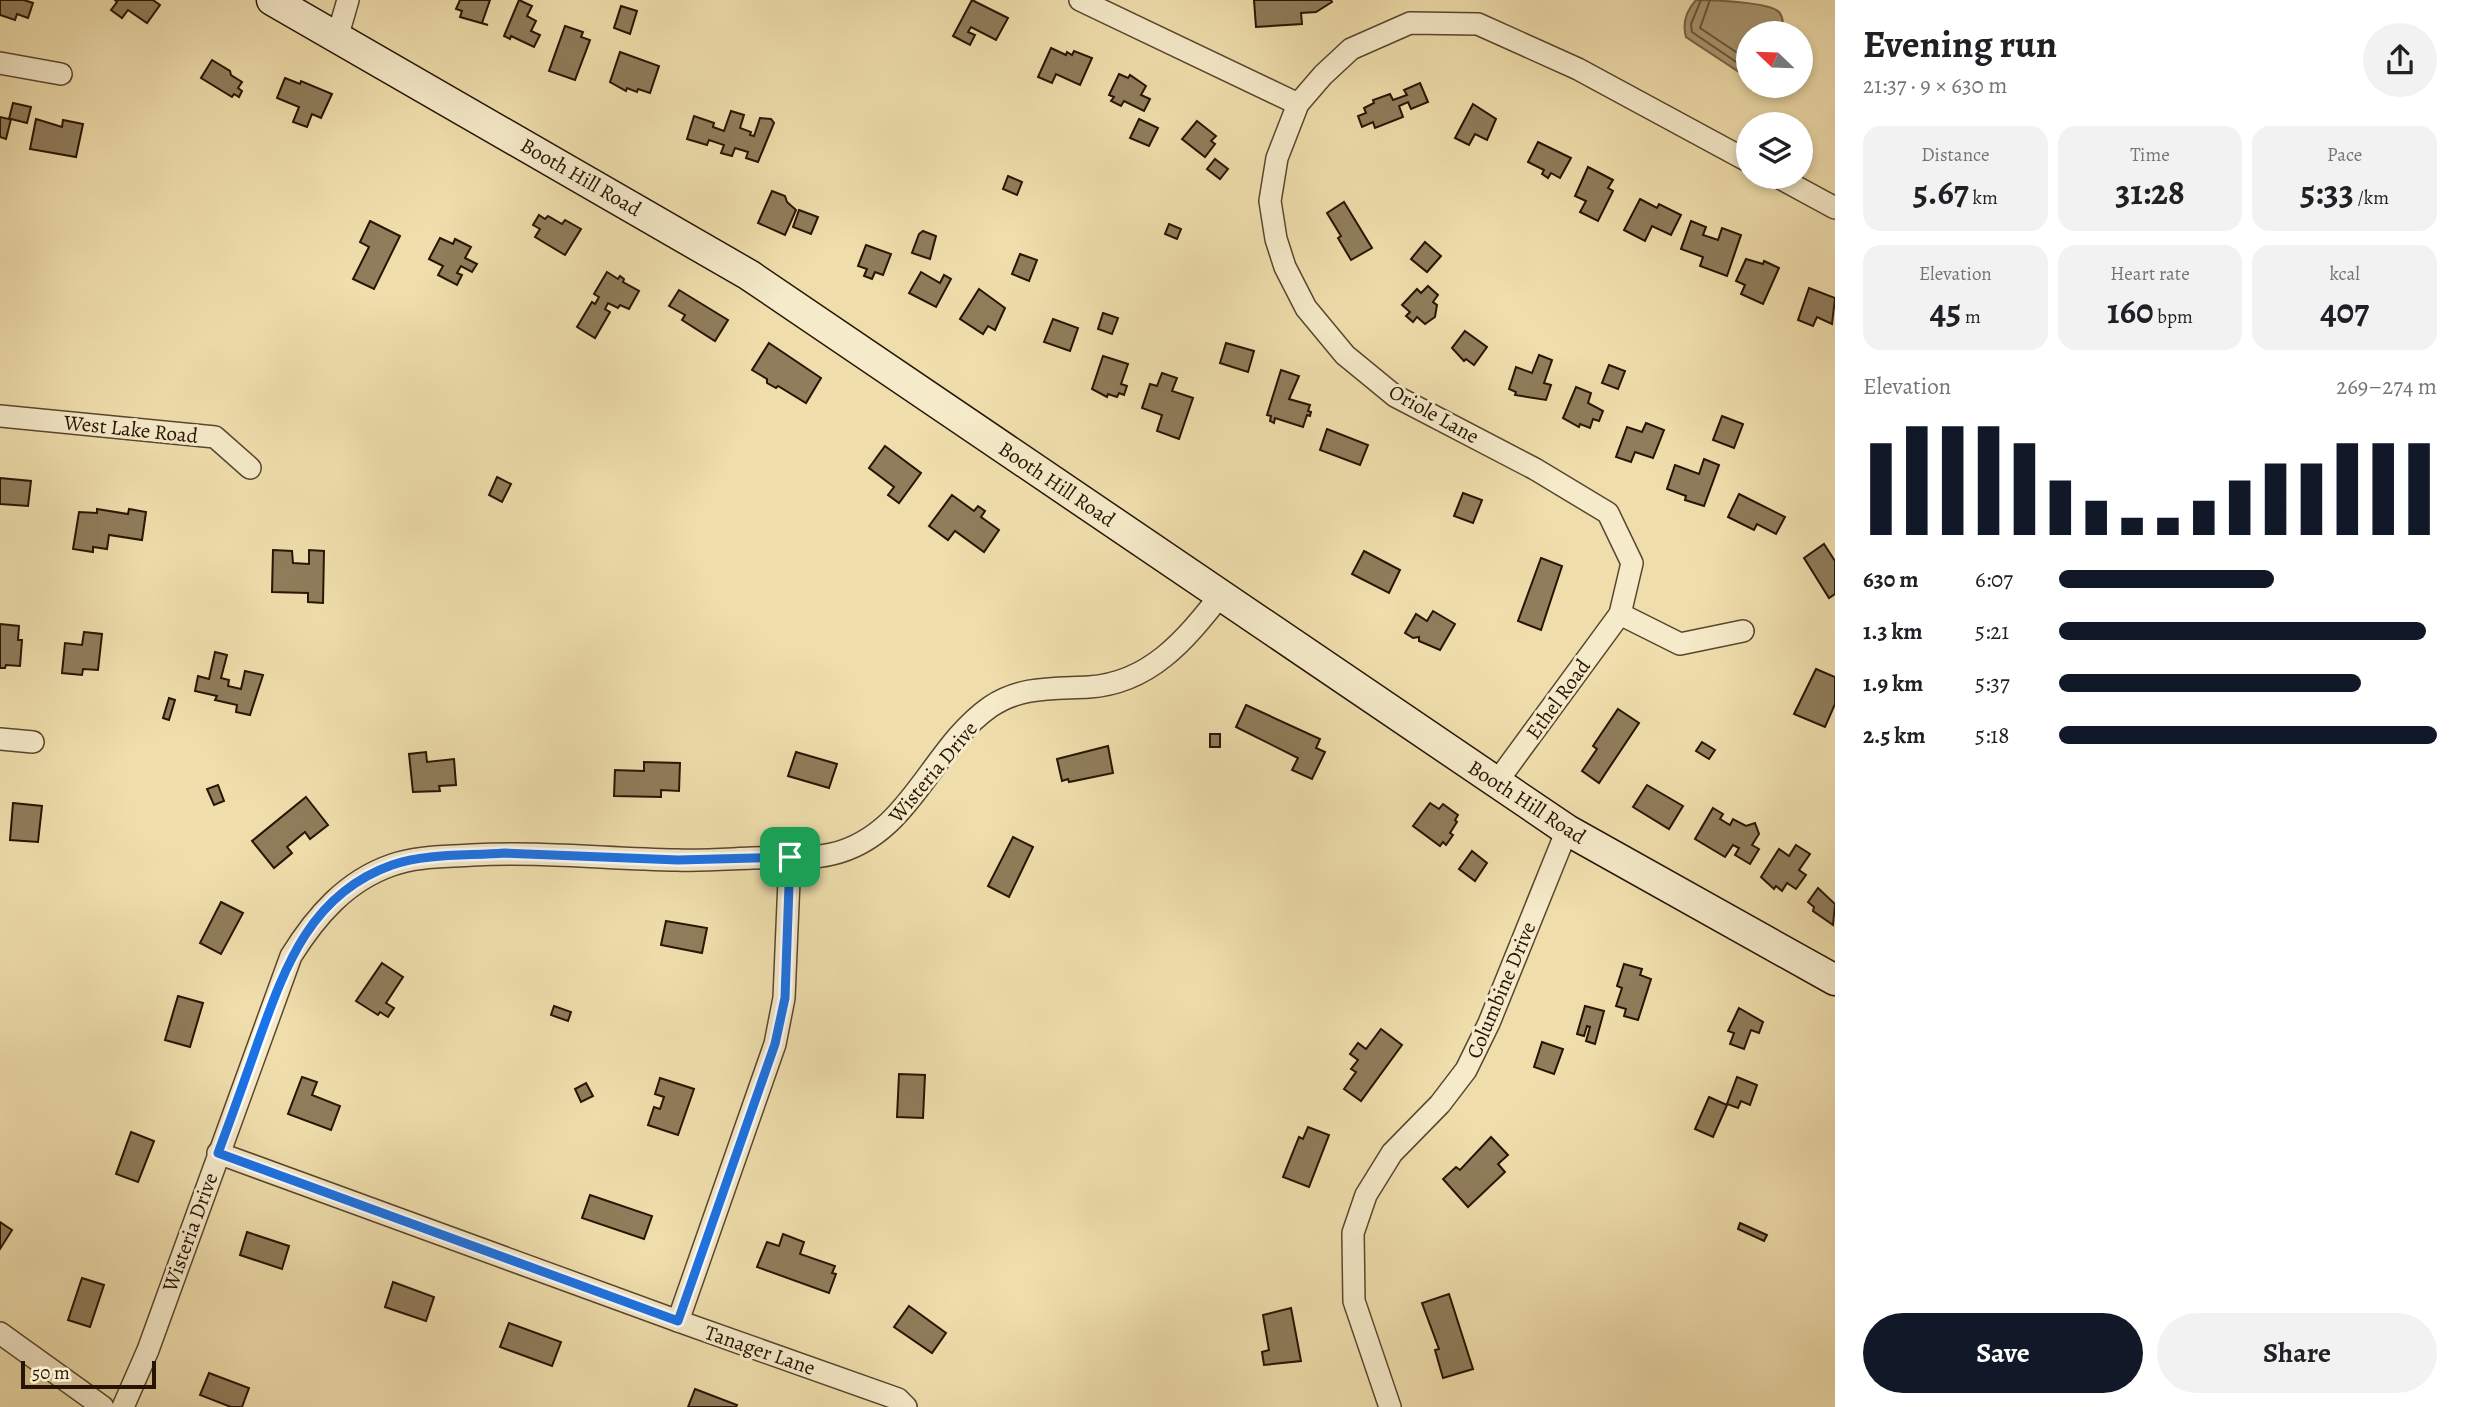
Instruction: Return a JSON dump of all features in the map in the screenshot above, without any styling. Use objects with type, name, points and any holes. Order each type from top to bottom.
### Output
[{"type":"street","name":"Booth Hill Road","points":[[272,0],[749,275],[1567,830],[1835,980]]},
{"type":"street","points":[[337,38],[348,0]]},
{"type":"street","points":[[1080,0],[1298,104]]},
{"type":"street","name":"Oriole Lane","points":[[1620,614],[1632,563],[1608,513],[1535,469],[1395,396],[1345,355],[1306,308],[1285,267],[1276,239],[1270,201],[1277,158],[1298,104],[1323,75],[1351,49],[1410,23],[1478,24],[1578,69],[1736,155]]},
{"type":"street","points":[[0,64],[61,74]]},
{"type":"street","points":[[1799,189],[1835,208]]},
{"type":"street","name":"West Lake Road","points":[[0,415],[215,437],[250,468]]},
{"type":"street","name":"Wisteria Drive","points":[[123,1407],[148,1350],[291,957],[310,926],[334,899],[393,864],[431,858],[504,853],[678,860],[829,855],[857,847],[888,826],[925,783],[961,732],[991,706],[1017,694],[1046,688],[1090,687],[1132,678],[1157,664],[1182,642],[1220,596]]},
{"type":"street","points":[[1620,614],[1680,644],[1743,631]]},
{"type":"street","name":"Ethel Road","points":[[1496,783],[1620,614]]},
{"type":"street","points":[[0,739],[33,742]]},
{"type":"street","name":"Columbine Drive","points":[[1390,1407],[1354,1301],[1353,1233],[1366,1195],[1392,1153],[1440,1104],[1466,1070],[1489,1023],[1567,830]]},
{"type":"street","points":[[678,1321],[775,1044],[785,998],[790,857]]},
{"type":"street","name":"Tanager Lane","points":[[218,1153],[898,1399],[906,1407]]},
{"type":"street","points":[[0,1333],[103,1407]]},
{"type":"water","points":[[1696,0],[1753,4],[1779,12],[1783,21],[1736,21],[1736,70],[1686,37],[1686,17]]},
{"type":"building","points":[[0,0],[24,0],[33,3],[28,18],[17,14],[15,20],[0,15]]},
{"type":"building","points":[[115,0],[153,0],[160,5],[147,23],[128,10],[122,18],[111,10],[117,2]]},
{"type":"building","points":[[460,0],[490,0],[482,23],[488,25],[460,17],[462,11],[456,9]]},
{"type":"building","points":[[519,0],[532,6],[527,16],[536,21],[531,31],[540,35],[534,47],[511,36],[510,39],[504,36]]},
{"type":"building","points":[[972,0],[1008,18],[996,40],[971,27],[968,32],[975,35],[970,45],[953,36]]},
{"type":"building","points":[[1254,0],[1332,2],[1316,12],[1301,13],[1302,24],[1256,27]]},
{"type":"building","points":[[621,6],[637,11],[630,34],[614,28]]},
{"type":"building","points":[[565,26],[583,32],[581,37],[590,40],[575,80],[549,71]]},
{"type":"building","points":[[1051,48],[1066,55],[1067,52],[1072,55],[1074,51],[1092,58],[1080,85],[1056,74],[1052,83],[1038,77]]},
{"type":"building","points":[[620,52],[659,66],[650,93],[627,88],[626,91],[610,82]]},
{"type":"building","points":[[212,60],[242,82],[238,88],[242,91],[239,97],[234,94],[232,97],[201,78]]},
{"type":"building","points":[[1119,74],[1128,78],[1130,75],[1146,86],[1141,95],[1150,99],[1144,111],[1124,101],[1121,106],[1111,101],[1114,97],[1109,95]]},
{"type":"building","points":[[285,78],[300,84],[301,81],[332,94],[321,118],[312,114],[307,127],[293,122],[299,107],[277,98]]},
{"type":"building","points":[[1420,83],[1428,102],[1411,109],[1408,102],[1399,106],[1403,117],[1375,128],[1373,122],[1362,127],[1358,116],[1366,113],[1364,108],[1374,103],[1373,100],[1390,94],[1393,100],[1407,95],[1404,90]]},
{"type":"building","points":[[13,103],[31,107],[27,123],[11,119],[6,139],[0,137],[0,117],[9,119]]},
{"type":"building","points":[[1473,104],[1496,119],[1487,140],[1475,134],[1469,145],[1455,138]]},
{"type":"building","points":[[731,111],[744,115],[740,128],[751,132],[750,135],[754,136],[760,118],[771,119],[774,123],[758,162],[746,158],[748,152],[735,148],[732,156],[721,153],[724,145],[709,140],[707,145],[687,139],[694,116],[714,123],[713,127],[724,131]]},
{"type":"building","points":[[36,119],[62,127],[63,120],[83,124],[76,157],[30,149]]},
{"type":"building","points":[[1139,119],[1158,128],[1149,146],[1130,138]]},
{"type":"building","points":[[1197,121],[1216,136],[1211,141],[1215,144],[1205,157],[1182,139]]},
{"type":"building","points":[[1538,142],[1571,158],[1560,178],[1551,173],[1548,178],[1542,174],[1544,170],[1528,162]]},
{"type":"building","points":[[1215,159],[1228,169],[1220,179],[1207,169]]},
{"type":"building","points":[[1588,167],[1613,180],[1608,188],[1613,191],[1598,221],[1580,212],[1586,201],[1575,196]]},
{"type":"building","points":[[1008,176],[1022,182],[1017,195],[1003,189]]},
{"type":"building","points":[[772,191],[785,196],[787,202],[796,210],[785,235],[758,223]]},
{"type":"building","points":[[1640,199],[1657,208],[1659,204],[1681,215],[1671,235],[1652,226],[1645,241],[1624,230]]},
{"type":"building","points":[[1344,202],[1372,248],[1351,260],[1327,213]]},
{"type":"building","points":[[799,210],[818,217],[811,234],[793,227]]},
{"type":"building","points":[[539,215],[545,219],[548,216],[562,224],[565,220],[581,229],[565,255],[535,237],[540,229],[533,225]]},
{"type":"building","points":[[370,221],[400,236],[374,289],[353,279],[369,247],[360,242]]},
{"type":"building","points":[[1691,221],[1706,227],[1703,235],[1718,240],[1722,228],[1741,235],[1727,276],[1700,266],[1703,257],[1681,249]]},
{"type":"building","points":[[1169,224],[1181,229],[1177,239],[1165,234]]},
{"type":"building","points":[[923,231],[936,236],[930,259],[912,253],[919,234]]},
{"type":"building","points":[[440,238],[453,244],[455,239],[471,247],[465,258],[477,264],[472,272],[461,266],[457,273],[462,275],[457,285],[438,275],[443,266],[429,259]]},
{"type":"building","points":[[1425,242],[1441,256],[1427,272],[1411,259]]},
{"type":"building","points":[[866,245],[891,254],[883,275],[875,272],[872,279],[864,276],[867,269],[858,266]]},
{"type":"building","points":[[1020,254],[1037,260],[1029,281],[1012,274]]},
{"type":"building","points":[[1746,259],[1763,264],[1764,261],[1779,268],[1763,304],[1741,294],[1745,285],[1736,281]]},
{"type":"building","points":[[607,272],[618,279],[620,276],[624,279],[623,282],[639,291],[629,309],[608,303],[605,309],[610,312],[595,338],[577,327],[592,302],[595,304],[599,297],[594,294]]},
{"type":"building","points":[[921,272],[940,283],[944,275],[951,279],[936,307],[909,293]]},
{"type":"building","points":[[1428,286],[1438,295],[1433,302],[1437,305],[1435,317],[1425,324],[1417,317],[1413,322],[1406,316],[1410,312],[1402,305],[1417,289],[1421,293]]},
{"type":"building","points":[[1809,288],[1835,298],[1832,324],[1817,317],[1813,326],[1798,320]]},
{"type":"building","points":[[979,289],[1005,308],[995,330],[988,326],[983,334],[960,319]]},
{"type":"building","points":[[679,290],[728,320],[715,341],[682,320],[685,315],[669,306]]},
{"type":"building","points":[[1103,313],[1118,318],[1112,334],[1098,329]]},
{"type":"building","points":[[1053,319],[1078,328],[1070,351],[1044,342]]},
{"type":"building","points":[[1465,331],[1487,347],[1474,365],[1466,359],[1464,361],[1452,348]]},
{"type":"building","points":[[769,343],[821,378],[806,403],[778,386],[776,388],[767,383],[767,379],[752,370]]},
{"type":"building","points":[[1226,343],[1254,351],[1248,372],[1220,363]]},
{"type":"building","points":[[1539,355],[1552,360],[1544,383],[1551,385],[1546,400],[1515,395],[1516,392],[1509,389],[1516,367],[1532,373]]},
{"type":"building","points":[[1103,356],[1128,364],[1121,384],[1127,386],[1124,395],[1119,393],[1117,397],[1108,394],[1107,397],[1092,389]]},
{"type":"building","points":[[1609,365],[1625,371],[1618,389],[1602,383]]},
{"type":"building","points":[[1281,370],[1299,376],[1289,399],[1310,405],[1310,416],[1307,415],[1303,427],[1275,418],[1274,423],[1270,421],[1271,416],[1267,415]]},
{"type":"building","points":[[1162,373],[1177,378],[1172,391],[1193,398],[1179,439],[1157,431],[1162,415],[1142,408],[1150,384],[1157,386]]},
{"type":"building","points":[[1576,387],[1591,393],[1588,403],[1603,411],[1599,421],[1593,419],[1590,428],[1580,424],[1579,427],[1563,418]]},
{"type":"building","points":[[1722,416],[1743,424],[1734,448],[1713,440]]},
{"type":"building","points":[[1646,423],[1664,430],[1653,458],[1635,452],[1631,462],[1616,457],[1627,427],[1642,432]]},
{"type":"building","points":[[1327,429],[1368,445],[1360,465],[1320,450]]},
{"type":"building","points":[[885,446],[921,473],[899,503],[888,495],[894,487],[869,468]]},
{"type":"building","points":[[1704,459],[1719,465],[1704,506],[1685,500],[1686,496],[1667,489],[1675,465],[1699,474]]},
{"type":"building","points":[[497,477],[511,484],[502,502],[489,495]]},
{"type":"building","points":[[0,478],[31,481],[28,506],[0,504]]},
{"type":"building","points":[[1463,493],[1482,500],[1473,523],[1454,516]]},
{"type":"building","points":[[1739,494],[1785,517],[1776,534],[1757,524],[1754,530],[1728,517]]},
{"type":"building","points":[[952,495],[974,511],[978,506],[985,511],[981,517],[999,530],[984,552],[955,531],[948,540],[929,526]]},
{"type":"building","points":[[97,509],[128,514],[129,509],[146,512],[142,540],[109,535],[107,549],[93,547],[93,552],[73,549],[79,512],[97,513]]},
{"type":"building","points":[[1824,544],[1835,561],[1835,594],[1829,598],[1804,558]]},
{"type":"building","points":[[273,550],[292,551],[293,563],[309,564],[309,550],[324,551],[323,603],[308,602],[308,593],[272,592]]},
{"type":"building","points":[[1364,551],[1400,570],[1389,593],[1352,574]]},
{"type":"building","points":[[1541,558],[1562,566],[1541,630],[1518,621]]},
{"type":"building","points":[[1433,611],[1455,624],[1440,650],[1419,641],[1419,637],[1413,638],[1405,633],[1416,614],[1427,621]]},
{"type":"building","points":[[0,624],[19,626],[18,640],[22,640],[20,666],[6,665],[5,668],[0,668]]},
{"type":"building","points":[[84,632],[102,634],[98,670],[83,669],[82,675],[62,673],[65,643],[82,645]]},
{"type":"building","points":[[215,652],[227,655],[221,678],[229,680],[228,686],[241,689],[245,671],[263,675],[250,715],[236,712],[237,705],[215,700],[217,696],[195,691],[198,676],[209,679]]},
{"type":"building","points":[[1816,669],[1835,677],[1835,704],[1825,727],[1794,714]]},
{"type":"building","points":[[169,698],[175,700],[169,720],[163,718]]},
{"type":"building","points":[[1246,705],[1320,739],[1316,748],[1325,752],[1312,779],[1292,770],[1298,758],[1236,727]]},
{"type":"building","points":[[1618,709],[1639,723],[1599,783],[1582,771],[1597,749],[1593,746]]},
{"type":"building","points":[[1210,734],[1220,734],[1220,747],[1210,747]]},
{"type":"building","points":[[1702,742],[1715,750],[1709,759],[1696,751]]},
{"type":"building","points":[[1108,746],[1113,773],[1062,781],[1057,759]]},
{"type":"building","points":[[426,752],[427,762],[454,759],[456,785],[439,786],[440,791],[413,792],[409,754]]},
{"type":"building","points":[[796,752],[837,764],[829,788],[788,776]]},
{"type":"building","points":[[644,762],[680,763],[679,791],[661,790],[661,797],[614,796],[615,770],[644,771]]},
{"type":"building","points":[[218,785],[224,801],[214,805],[207,789]]},
{"type":"building","points":[[1647,785],[1683,806],[1669,829],[1633,807]]},
{"type":"building","points":[[306,797],[328,825],[310,839],[305,832],[287,847],[292,853],[274,868],[252,841]]},
{"type":"building","points":[[13,803],[42,806],[38,842],[10,840]]},
{"type":"building","points":[[1430,803],[1439,809],[1443,804],[1458,815],[1450,833],[1453,835],[1446,845],[1443,842],[1440,846],[1413,826]]},
{"type":"building","points":[[1713,808],[1723,814],[1720,819],[1730,825],[1733,819],[1746,826],[1755,823],[1759,834],[1752,845],[1759,849],[1750,864],[1735,855],[1739,848],[1733,845],[1725,857],[1695,839]]},
{"type":"building","points":[[1013,837],[1033,847],[1009,897],[988,886]]},
{"type":"building","points":[[1796,845],[1810,854],[1799,870],[1806,875],[1796,889],[1787,883],[1782,891],[1776,886],[1774,889],[1761,877],[1779,849],[1789,856]]},
{"type":"building","points":[[1472,851],[1487,863],[1475,881],[1459,869]]},
{"type":"building","points":[[1818,888],[1835,904],[1833,925],[1813,911],[1814,907],[1808,902]]},
{"type":"building","points":[[221,902],[243,913],[221,954],[200,943]]},
{"type":"building","points":[[666,921],[707,928],[702,953],[661,945]]},
{"type":"building","points":[[382,963],[403,977],[386,1003],[394,1008],[388,1017],[380,1012],[378,1015],[356,1001]]},
{"type":"building","points":[[1624,964],[1642,969],[1640,975],[1651,979],[1638,1020],[1624,1016],[1626,1009],[1616,1006],[1622,988],[1617,986]]},
{"type":"building","points":[[178,996],[203,1003],[190,1047],[165,1040]]},
{"type":"building","points":[[554,1006],[571,1012],[568,1021],[551,1015]]},
{"type":"building","points":[[1585,1006],[1604,1011],[1595,1044],[1586,1041],[1590,1027],[1587,1026],[1584,1036],[1577,1034]]},
{"type":"building","points":[[1739,1008],[1763,1022],[1759,1033],[1751,1030],[1744,1049],[1730,1044],[1734,1033],[1728,1031]]},
{"type":"building","points":[[1381,1029],[1402,1045],[1361,1101],[1344,1089],[1356,1072],[1351,1069],[1358,1060],[1350,1054],[1358,1043],[1366,1049]]},
{"type":"building","points":[[1542,1042],[1563,1049],[1554,1074],[1534,1067]]},
{"type":"building","points":[[899,1074],[925,1075],[923,1118],[897,1117]]},
{"type":"building","points":[[302,1077],[317,1082],[312,1095],[340,1106],[331,1130],[288,1114]]},
{"type":"building","points":[[1737,1077],[1757,1085],[1750,1105],[1741,1101],[1738,1108],[1727,1104]]},
{"type":"building","points":[[660,1078],[694,1089],[678,1135],[648,1125],[654,1107],[660,1109],[664,1097],[655,1094]]},
{"type":"building","points":[[586,1083],[593,1096],[581,1102],[575,1089]]},
{"type":"building","points":[[1709,1097],[1727,1105],[1713,1137],[1695,1129]]},
{"type":"building","points":[[1308,1127],[1329,1135],[1309,1187],[1283,1177],[1299,1137],[1303,1139]]},
{"type":"building","points":[[131,1132],[154,1141],[138,1182],[116,1174]]},
{"type":"building","points":[[1491,1137],[1508,1155],[1498,1164],[1505,1172],[1468,1207],[1443,1179],[1456,1167],[1460,1170]]},
{"type":"building","points":[[590,1195],[652,1216],[644,1239],[582,1218]]},
{"type":"building","points":[[0,1222],[12,1230],[0,1249]]},
{"type":"building","points":[[1740,1223],[1767,1235],[1764,1241],[1738,1229]]},
{"type":"building","points":[[247,1232],[289,1246],[282,1269],[240,1255]]},
{"type":"building","points":[[783,1234],[804,1242],[800,1254],[835,1266],[832,1273],[836,1274],[829,1293],[757,1267],[767,1242],[779,1246]]},
{"type":"building","points":[[82,1278],[104,1285],[90,1327],[68,1320]]},
{"type":"building","points":[[393,1282],[434,1297],[426,1321],[385,1307]]},
{"type":"building","points":[[1449,1294],[1473,1369],[1443,1378],[1435,1350],[1439,1349],[1422,1303]]},
{"type":"building","points":[[909,1306],[946,1333],[932,1353],[894,1327]]},
{"type":"building","points":[[1291,1308],[1301,1361],[1264,1365],[1262,1352],[1269,1350],[1263,1315]]},
{"type":"building","points":[[509,1323],[561,1342],[552,1366],[500,1347]]},
{"type":"building","points":[[209,1373],[249,1388],[242,1407],[231,1407],[200,1395]]},
{"type":"building","points":[[695,1389],[737,1405],[688,1407]]},
{"type":"route","points":[[504,853],[678,860],[790,857],[785,998],[775,1044],[678,1321],[218,1153],[291,957],[310,926],[334,899],[362,880],[393,864],[431,858],[504,853]]}]
